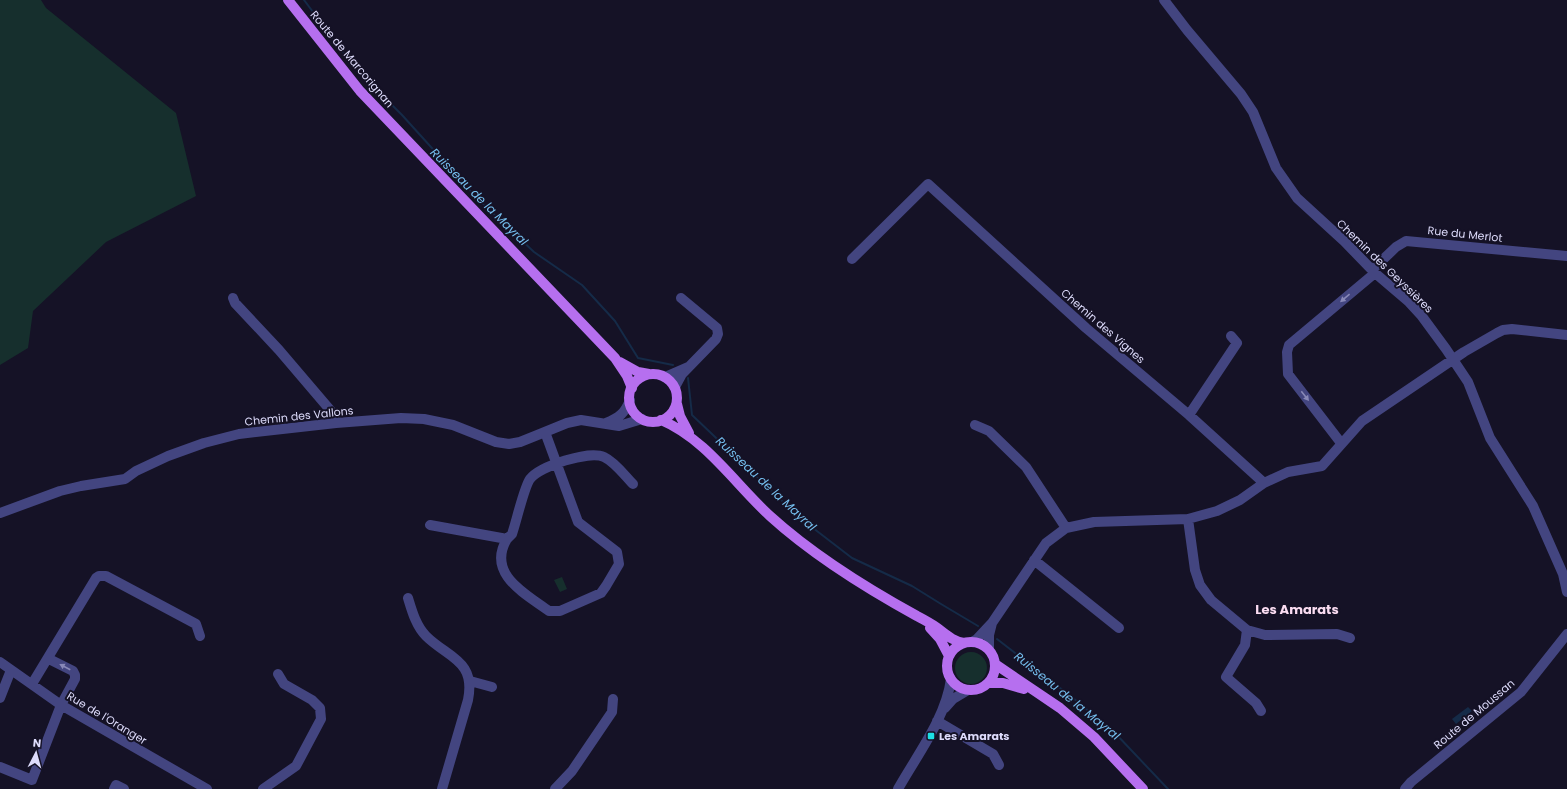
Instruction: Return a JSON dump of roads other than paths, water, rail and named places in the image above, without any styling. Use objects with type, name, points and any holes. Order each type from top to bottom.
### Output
[{"type":"main road","name":"Route de Marcorignan","points":[[288,0],[360,91],[615,358],[627,376],[632,388]]},
{"type":"main road","name":"Route de Marcorignan","points":[[615,358],[638,372],[650,374]]},
{"type":"main road","points":[[677,404],[674,411],[661,420],[648,421],[642,419],[633,410],[630,400],[632,388],[636,381],[650,374],[658,374],[665,377],[675,387],[680,416],[692,437]]},
{"type":"main road","points":[[661,420],[680,428],[692,437],[769,516],[810,550],[877,593],[915,615],[932,625],[952,640],[982,644],[989,649],[994,657],[995,664],[994,675],[988,683],[983,687],[968,690],[959,687],[951,679],[948,667],[949,656],[940,639],[915,615]]},
{"type":"main road","points":[[949,656],[956,648],[968,643]]},
{"type":"main road","points":[[995,664],[1060,708],[1094,737],[1143,789]]},
{"type":"main road","points":[[988,683],[1003,682],[1038,694]]},
{"type":"street","name":"Chemin des Geyssières","points":[[1164,0],[1186,30],[1245,100],[1253,112],[1276,168],[1297,198],[1344,241],[1373,271],[1409,302],[1421,315],[1468,382],[1490,438],[1533,506],[1563,574],[1567,592]]},
{"type":"street","name":"Chemin des Vignes","points":[[852,259],[928,184],[1086,328],[1188,415],[1264,483]]},
{"type":"street","name":"Rue du Merlot","points":[[1341,444],[1288,374],[1287,352],[1289,345],[1373,271],[1396,247],[1406,241],[1567,256]]},
{"type":"street","points":[[233,298],[235,303],[279,350],[331,412],[336,423]]},
{"type":"street","points":[[675,387],[682,374],[716,339],[718,334],[717,328],[681,298]]},
{"type":"street","points":[[968,643],[977,639],[992,623],[1046,543],[1066,528],[1094,522],[1188,519],[1216,511],[1240,500],[1264,483],[1288,472],[1322,466],[1362,421],[1453,360],[1503,330],[1512,329],[1567,335]]},
{"type":"street","points":[[1188,415],[1236,343],[1231,336]]},
{"type":"street","points":[[665,377],[690,366]]},
{"type":"street","points":[[606,423],[615,420],[622,415],[630,400]]},
{"type":"street","name":"Chemin des Vallons","points":[[0,513],[60,491],[125,479],[136,471],[168,456],[208,441],[239,434],[336,423],[401,418],[424,419],[453,425],[496,442],[509,444],[520,442],[567,423],[581,420],[619,426],[642,419]]},
{"type":"street","points":[[975,426],[988,431],[1026,467],[1066,528]]},
{"type":"street","points":[[545,432],[557,463],[578,522],[619,555],[619,564],[601,593],[560,611],[549,611],[513,584],[504,573],[502,566],[502,546],[512,534],[529,480],[539,472],[557,463],[585,456],[603,456],[633,484]]},
{"type":"street","points":[[1188,519],[1195,570],[1200,585],[1211,600],[1248,630],[1266,635],[1337,634],[1350,638]]},
{"type":"street","points":[[430,525],[507,539]]},
{"type":"street","points":[[1034,560],[1119,628]]},
{"type":"street","points":[[32,684],[49,659],[96,578],[102,576],[196,624],[200,636]]},
{"type":"street","points":[[408,598],[417,622],[426,636],[459,660],[470,681],[471,688],[468,700],[442,789]]},
{"type":"street","points":[[989,649],[989,635],[992,623]]},
{"type":"street","points":[[1248,630],[1245,646],[1226,677],[1256,703],[1261,711]]},
{"type":"street","name":"Route de Moussan","points":[[1405,789],[1411,782],[1521,692],[1567,634]]},
{"type":"street","points":[[0,767],[32,780],[61,705],[75,679],[75,675],[72,671],[49,659]]},
{"type":"street","name":"Rue de l'Oranger","points":[[0,662],[61,705],[207,789]]},
{"type":"street","points":[[0,698],[11,670]]},
{"type":"street","points":[[266,788],[296,766],[321,719],[320,708],[312,700],[284,684],[278,674]]},
{"type":"street","points":[[898,789],[943,709],[949,693],[951,679]]},
{"type":"street","points":[[470,681],[492,687]]},
{"type":"street","points":[[943,709],[953,699],[968,690]]},
{"type":"street","points":[[555,789],[572,771],[612,712],[613,700]]},
{"type":"street","points":[[937,721],[993,754],[999,765]]},
{"type":"street","points":[[114,789],[116,785],[124,789]]},
{"type":"water","points":[[1468,707],[1472,711],[1456,724],[1452,719]]},
{"type":"waterway","name":"Ruisseau de la Mayral","points":[[304,0],[354,67],[402,115],[478,199],[534,252],[582,285],[615,321],[638,358],[673,365]]},
{"type":"waterway","name":"Ruisseau de la Mayral","points":[[688,378],[692,415],[800,518],[852,558],[912,586],[978,626]]},
{"type":"waterway","name":"Ruisseau de la Mayral","points":[[997,639],[1073,698],[1115,733],[1168,789]]},
{"type":"place","name":"Les Amarats","points":[[931,736]]},
{"type":"district","name":"Les Amarats","points":[[1297,609]]}]
